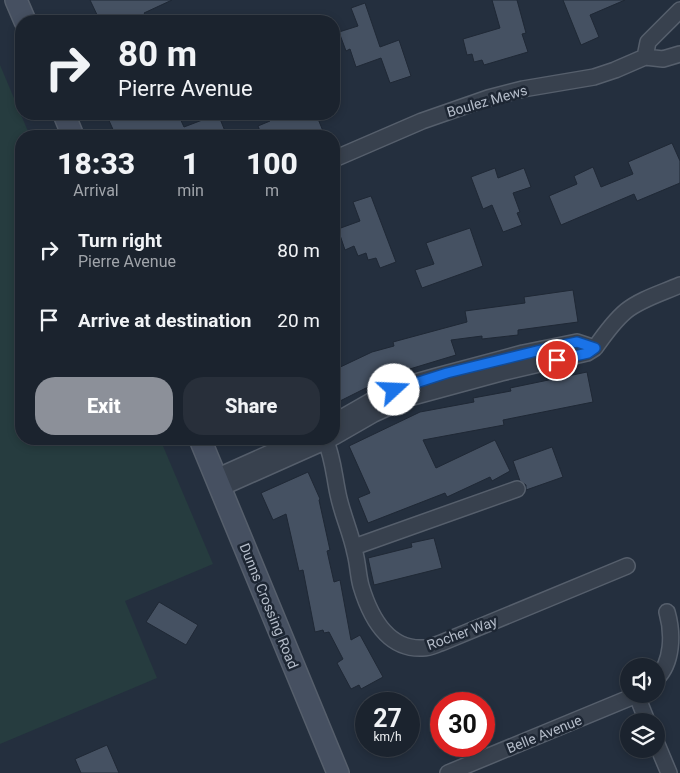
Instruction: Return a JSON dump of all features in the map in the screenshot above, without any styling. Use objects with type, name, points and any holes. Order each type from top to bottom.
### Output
[{"type":"street","points":[[16,0],[22,15]]},
{"type":"street","points":[[645,57],[648,42],[680,10]]},
{"type":"street","name":"Boulez Mews","points":[[340,156],[405,128],[469,104],[523,89],[594,77],[645,57],[663,59],[680,54]]},
{"type":"street","points":[[340,433],[374,414],[409,398],[501,373],[588,353],[595,348],[607,331],[626,311],[639,302],[680,285]]},
{"type":"street","points":[[340,419],[376,398],[420,381],[577,342],[595,348]]},
{"type":"street","name":"Dunns Crossing Road","points":[[202,445],[338,773]]},
{"type":"street","points":[[218,483],[290,445]]},
{"type":"street","points":[[218,483],[314,445]]},
{"type":"street","name":"Rocher Way","points":[[330,445],[338,496],[354,548],[361,586],[374,619],[383,632],[395,641],[408,647],[424,648],[441,643],[627,566]]},
{"type":"street","points":[[354,548],[517,489]]},
{"type":"street","points":[[665,663],[672,637],[667,612]]},
{"type":"street","name":"Belle Avenue","points":[[448,773],[620,702]]},
{"type":"street","points":[[663,758],[669,773]]},
{"type":"green space","points":[[0,65],[15,100],[15,120],[23,120],[27,130],[15,130],[15,445],[163,445],[213,564],[125,601],[157,678],[0,744]]},
{"type":"building","points":[[90,0],[172,0],[144,13],[145,15],[97,15]]},
{"type":"building","points":[[492,0],[517,0],[526,33],[522,34],[528,52],[484,65],[482,60],[474,62],[472,54],[467,55],[463,39],[500,28]]},
{"type":"building","points":[[563,0],[625,0],[590,15],[599,37],[581,45]]},
{"type":"building","points":[[365,3],[380,47],[399,40],[411,76],[390,83],[381,58],[356,67],[350,49],[346,51],[340,35],[340,32],[358,26],[351,8]]},
{"type":"building","points":[[109,120],[181,120],[184,127],[202,120],[220,120],[225,130],[113,130]]},
{"type":"building","points":[[318,120],[323,130],[260,130],[258,126],[270,121]]},
{"type":"building","points":[[672,143],[680,161],[680,183],[637,201],[634,194],[561,225],[549,196],[577,184],[574,176],[593,167],[601,187],[633,174],[628,162]]},
{"type":"building","points":[[495,168],[498,178],[524,168],[531,187],[513,193],[520,212],[517,213],[522,225],[503,232],[492,205],[483,209],[471,177]]},
{"type":"building","points":[[371,196],[396,262],[380,268],[376,258],[368,260],[366,253],[358,256],[354,246],[345,250],[340,235],[340,228],[360,221],[353,202]]},
{"type":"building","points":[[470,228],[483,266],[422,288],[415,270],[434,264],[426,243]]},
{"type":"building","points":[[573,290],[578,322],[518,330],[518,335],[482,339],[482,336],[451,340],[456,355],[380,378],[382,380],[340,401],[340,367],[372,352],[394,346],[393,342],[467,322],[465,311],[525,303],[524,297]]},
{"type":"building","points":[[587,372],[593,402],[503,420],[504,425],[423,440],[436,468],[495,440],[510,471],[492,481],[490,477],[447,497],[445,493],[368,523],[358,498],[370,493],[349,446],[420,412],[474,402],[473,398],[511,391],[510,388]]},
{"type":"building","points":[[552,447],[563,477],[526,490],[526,485],[520,481],[513,461]]},
{"type":"building","points":[[308,472],[320,499],[330,550],[327,551],[334,582],[340,580],[351,640],[360,635],[383,677],[361,689],[359,685],[351,689],[337,663],[343,659],[329,632],[324,633],[323,630],[315,632],[303,570],[299,571],[286,514],[273,520],[261,493]]},
{"type":"building","points":[[434,538],[442,568],[374,585],[368,558],[412,547],[411,543]]},
{"type":"building","points":[[159,602],[198,625],[186,645],[146,622]]},
{"type":"building","points":[[107,745],[119,773],[81,773],[75,759]]},
{"type":"route","points":[[394,390],[412,383],[523,353],[577,342],[595,348],[588,353],[557,360]]}]
